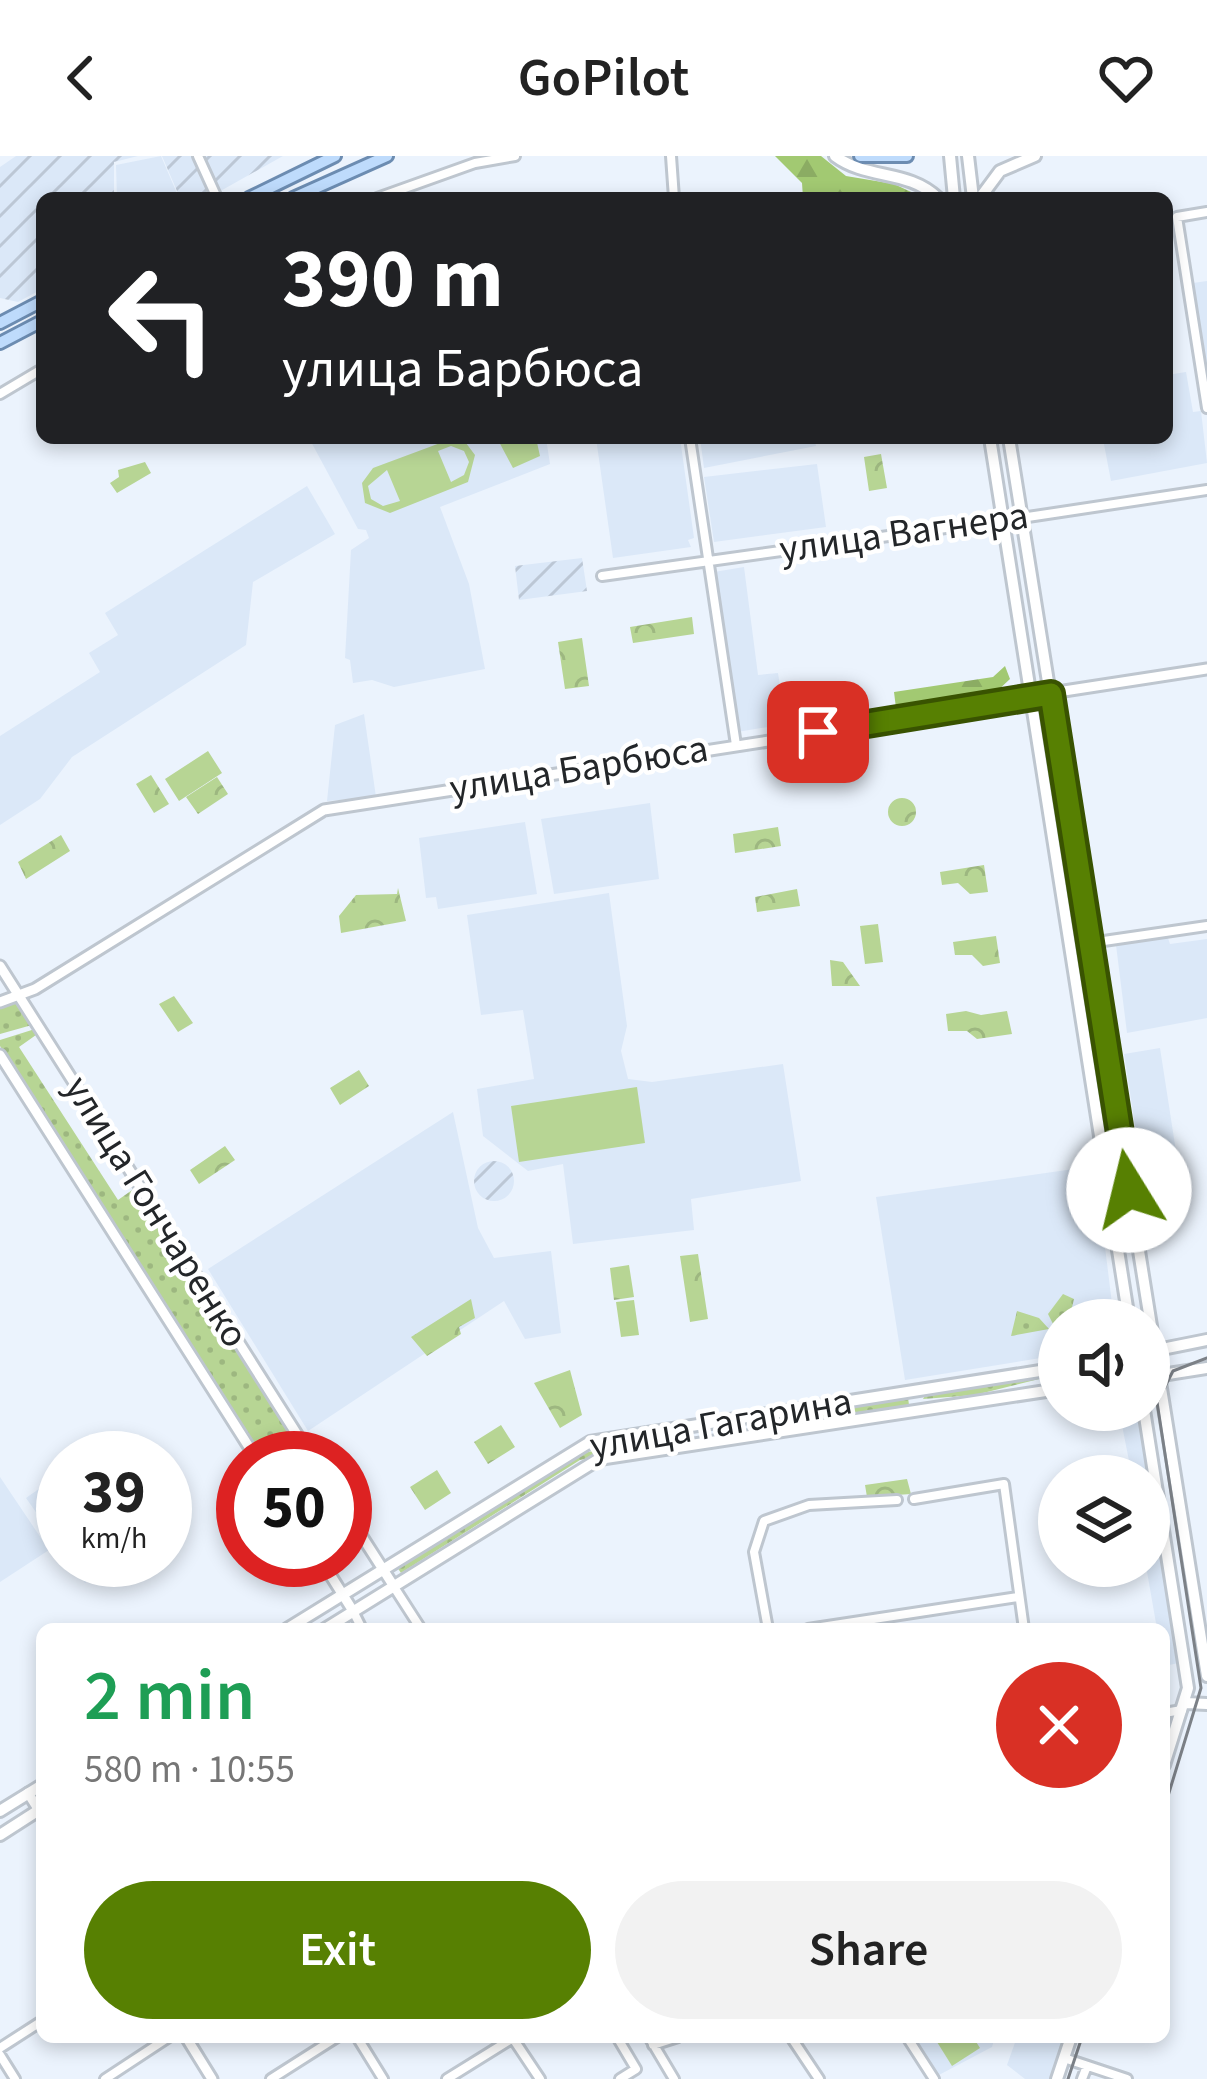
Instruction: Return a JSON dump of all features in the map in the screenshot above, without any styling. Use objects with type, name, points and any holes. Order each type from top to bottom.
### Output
[{"type":"main road","points":[[261,192],[335,156]]},
{"type":"main road","points":[[306,192],[387,156]]},
{"type":"main road","points":[[835,156],[856,169],[910,178],[930,192]]},
{"type":"main road","points":[[860,156],[907,156]]},
{"type":"main road","points":[[950,156],[953,192]]},
{"type":"main road","points":[[968,156],[975,192]]},
{"type":"main road","points":[[982,192],[1004,168],[1035,156]]},
{"type":"main road","points":[[0,323],[36,304]]},
{"type":"main road","points":[[0,343],[36,324]]},
{"type":"main road","points":[[992,444],[1126,1299]]},
{"type":"main road","points":[[1010,444],[1144,1299]]},
{"type":"main road","name":"улица Вагнера","points":[[1003,520],[1022,518]]},
{"type":"main road","name":"улица Барбюса","points":[[1033,700],[1051,694]]},
{"type":"main road","points":[[1071,944],[1090,943]]},
{"type":"main road","points":[[1088,1049],[1106,1046]]},
{"type":"main road","points":[[1170,1347],[1207,1340]]},
{"type":"main road","points":[[1170,1374],[1207,1368]]},
{"type":"main road","name":"улица Гагарина","points":[[297,1623],[584,1445],[1038,1371]]},
{"type":"main road","points":[[916,1390],[919,1409]]},
{"type":"main road","name":"улица Гагарина","points":[[334,1623],[586,1464],[1038,1392]]},
{"type":"main road","points":[[746,1416],[749,1435]]},
{"type":"main road","points":[[1147,1431],[1186,1669],[1184,1706],[1170,1747]]},
{"type":"main road","points":[[1164,1431],[1206,1670]]},
{"type":"main road","points":[[1184,1706],[1207,1705]]},
{"type":"main road","points":[[0,1811],[36,1788]]},
{"type":"main road","points":[[0,1835],[36,1814]]},
{"type":"main road","points":[[1057,2079],[1069,2043]]},
{"type":"street","points":[[198,156],[214,192]]},
{"type":"street","points":[[394,192],[475,163],[515,156]]},
{"type":"street","points":[[671,156],[674,192]]},
{"type":"street","points":[[1207,212],[1177,217],[1207,409]]},
{"type":"street","points":[[0,394],[36,373]]},
{"type":"street","points":[[691,444],[736,745]]},
{"type":"street","name":"улица Вагнера","points":[[1022,518],[1207,490]]},
{"type":"street","name":"улица Вагнера","points":[[602,576],[1003,520]]},
{"type":"street","name":"улица Барбюса","points":[[1051,694],[1207,669]]},
{"type":"street","name":"улица Барбюса","points":[[0,1002],[19,995],[317,812],[1033,700]]},
{"type":"street","points":[[1090,943],[1207,926]]},
{"type":"street","name":"улица Гончаренко","points":[[0,965],[295,1431]]},
{"type":"street","name":"улица Гончаренко","points":[[0,1054],[239,1431]]},
{"type":"street","points":[[914,1499],[1004,1484],[1023,1623]]},
{"type":"street","points":[[767,1623],[754,1552],[764,1521],[809,1504],[897,1500]]},
{"type":"street","points":[[372,1553],[417,1623]]},
{"type":"street","points":[[338,1587],[359,1623]]},
{"type":"street","points":[[847,1623],[1018,1597]]},
{"type":"street","points":[[1186,1669],[1206,1670]]},
{"type":"street","points":[[1170,1711],[1184,1706]]},
{"type":"street","points":[[28,1793],[36,1804]]},
{"type":"street","points":[[15,2079],[0,2051],[36,2025]]},
{"type":"street","points":[[105,2079],[160,2043]]},
{"type":"street","points":[[190,2043],[212,2079]]},
{"type":"street","points":[[271,2079],[328,2043]]},
{"type":"street","points":[[361,2043],[383,2079]]},
{"type":"street","points":[[447,2079],[504,2043]]},
{"type":"street","points":[[515,2043],[540,2079]]},
{"type":"street","points":[[620,2079],[636,2069],[621,2043]]},
{"type":"street","points":[[652,2043],[674,2079]]},
{"type":"street","points":[[795,2043],[818,2079]]},
{"type":"street","points":[[911,2043],[934,2079]]},
{"type":"street","points":[[1064,2059],[1127,2079]]},
{"type":"street","points":[[1082,2079],[1087,2066]]},
{"type":"shaded area","points":[[16,156],[138,156],[114,162],[114,192],[36,192],[36,292],[18,302],[0,298],[0,167]]},
{"type":"shaded area","points":[[161,156],[176,192],[117,192],[116,165]]},
{"type":"shaded area","points":[[162,156],[283,156],[219,192],[177,192]]},
{"type":"shaded area","points":[[1207,281],[1207,375],[1193,283]]},
{"type":"shaded area","points":[[1186,372],[1193,412],[1201,411],[1207,463],[1111,481],[1104,444],[1173,444],[1173,374]]},
{"type":"shaded area","points":[[312,444],[547,444],[550,464],[440,507],[469,584],[485,669],[394,687],[372,680],[353,683],[350,660],[345,658],[351,550],[369,538],[366,530],[358,529]]},
{"type":"shaded area","points":[[597,444],[681,444],[694,538],[688,540],[691,547],[613,558]]},
{"type":"shaded area","points":[[701,444],[816,446],[704,468]]},
{"type":"shaded area","points":[[817,464],[826,527],[714,542],[704,477]]},
{"type":"shaded area","points":[[307,486],[335,534],[253,582],[246,645],[72,757],[40,799],[0,825],[0,736],[100,672],[89,653],[118,635],[105,613]]},
{"type":"shaded area","points":[[582,558],[587,591],[519,600],[515,566]]},
{"type":"shaded area","points":[[744,567],[758,675],[778,673],[786,724],[737,732],[714,572]]},
{"type":"shaded area","points":[[364,714],[376,797],[327,801],[335,725]]},
{"type":"shaded area","points":[[650,803],[659,879],[554,894],[541,819]]},
{"type":"shaded area","points":[[525,822],[537,894],[438,909],[436,897],[426,898],[419,838]]},
{"type":"shaded area","points":[[609,893],[627,1026],[621,1051],[628,1079],[652,1082],[783,1064],[801,1181],[691,1199],[694,1230],[573,1244],[563,1164],[528,1171],[483,1136],[477,1089],[534,1079],[523,1010],[481,1015],[467,915]]},
{"type":"shaded area","points":[[1168,938],[1170,944],[1207,939],[1207,1018],[1127,1033],[1116,945]]},
{"type":"shaded area","points":[[1160,1048],[1180,1177],[1144,1183],[1124,1054]]},
{"type":"shaded area","points":[[453,1112],[478,1228],[494,1258],[551,1251],[561,1333],[525,1339],[504,1301],[308,1431],[208,1269]]},
{"type":"shaded area","points":[[494,1161],[508,1167],[514,1181],[508,1195],[494,1201],[480,1195],[474,1181],[480,1167]]},
{"type":"shaded area","points":[[1095,1166],[1111,1299],[1038,1299],[1038,1358],[905,1380],[876,1197]]},
{"type":"shaded area","points":[[1123,1431],[1142,1431],[1146,1455],[1128,1455]]},
{"type":"shaded area","points":[[0,1477],[36,1531],[36,1558],[0,1582]]},
{"type":"shaded area","points":[[36,1491],[36,1512],[26,1498]]},
{"type":"shaded area","points":[[1150,1587],[1167,1587],[1179,1663],[1170,1665],[1170,1623],[1156,1623]]},
{"type":"shaded area","points":[[917,2043],[993,2043],[992,2047],[937,2076]]},
{"type":"shaded area","points":[[1015,2043],[1062,2043],[1050,2079],[1025,2079],[1007,2065]]},
{"type":"green space","points":[[775,156],[821,156],[846,176],[894,184],[911,192],[803,192],[802,183]]},
{"type":"green space","points":[[438,444],[467,444],[475,455],[468,482],[390,513],[365,503],[362,483],[373,468]],"holes":[[[451,446],[464,451],[469,462],[464,475],[451,482],[438,451]],[[387,470],[400,501],[383,506],[371,499],[368,486]]]},
{"type":"green space","points":[[500,444],[537,444],[540,456],[513,468]]},
{"type":"green space","points":[[881,454],[887,488],[869,491],[864,457]]},
{"type":"green space","points":[[145,462],[151,473],[117,493],[110,483],[119,477],[118,470]]},
{"type":"green space","points":[[692,617],[694,634],[633,643],[630,627]]},
{"type":"green space","points":[[582,638],[589,686],[565,689],[558,642]]},
{"type":"green space","points":[[1005,666],[1010,679],[995,693],[896,708],[894,692],[993,677]]},
{"type":"green space","points":[[208,751],[222,773],[179,801],[165,779]]},
{"type":"green space","points":[[151,775],[169,804],[154,813],[136,784]]},
{"type":"green space","points":[[217,777],[228,794],[198,814],[186,797]]},
{"type":"green space","points":[[902,798],[912,802],[916,812],[912,822],[902,826],[892,822],[888,812],[892,802]]},
{"type":"green space","points":[[778,827],[781,846],[735,853],[733,834]]},
{"type":"green space","points":[[61,835],[70,851],[26,879],[18,862]]},
{"type":"green space","points":[[984,865],[988,892],[970,894],[958,883],[942,885],[940,872]]},
{"type":"green space","points":[[398,888],[406,921],[341,933],[339,916],[356,895],[397,894]]},
{"type":"green space","points":[[797,889],[800,906],[757,912],[755,897]]},
{"type":"green space","points":[[878,924],[883,962],[865,964],[860,926]]},
{"type":"green space","points":[[996,936],[1000,963],[983,966],[972,955],[955,955],[953,942]]},
{"type":"green space","points":[[830,960],[843,962],[860,986],[832,986]]},
{"type":"green space","points":[[174,996],[193,1023],[178,1032],[159,1004]]},
{"type":"green space","points":[[15,1002],[32,1025],[0,1034],[0,1009]]},
{"type":"green space","points":[[1007,1011],[1012,1034],[977,1039],[967,1031],[948,1031],[946,1014],[981,1015]]},
{"type":"green space","points":[[35,1029],[65,1077],[36,1035],[19,1047],[118,1200],[135,1188],[71,1085],[291,1431],[242,1431],[0,1040]]},
{"type":"green space","points":[[359,1070],[369,1086],[340,1105],[330,1088]]},
{"type":"green space","points":[[637,1087],[645,1143],[519,1162],[511,1106]]},
{"type":"green space","points":[[225,1146],[235,1160],[199,1184],[190,1170]]},
{"type":"green space","points":[[698,1254],[708,1319],[690,1322],[680,1256]]},
{"type":"green space","points":[[629,1265],[634,1297],[614,1300],[610,1268]]},
{"type":"green space","points":[[471,1299],[475,1318],[459,1327],[461,1334],[427,1356],[411,1337]]},
{"type":"green space","points":[[634,1300],[639,1335],[621,1337],[616,1302]]},
{"type":"green space","points":[[1017,1311],[1038,1318],[1038,1331],[1011,1336]]},
{"type":"green space","points":[[570,1370],[582,1415],[560,1428],[534,1383]]},
{"type":"green space","points":[[1038,1377],[975,1395],[923,1399],[926,1394]]},
{"type":"green space","points":[[908,1397],[909,1405],[757,1426],[758,1420]]},
{"type":"green space","points":[[501,1425],[515,1447],[488,1464],[474,1442]]},
{"type":"green space","points":[[663,1434],[666,1441],[580,1460],[401,1573],[397,1567],[576,1455]]},
{"type":"green space","points":[[437,1470],[451,1493],[425,1510],[410,1487]]},
{"type":"green space","points":[[907,1479],[911,1494],[867,1497],[865,1485]]},
{"type":"green space","points":[[938,2043],[977,2043],[980,2048],[952,2066]]},
{"type":"waterway","points":[[629,2079],[635,2075]]},
{"type":"tram line","points":[[1170,1789],[1201,1688],[1157,1402],[1173,1371],[1207,1358]]},
{"type":"tram line","points":[[1068,2079],[1080,2043]]},
{"type":"route","points":[[818,732],[1051,694],[1129,1190]]}]
